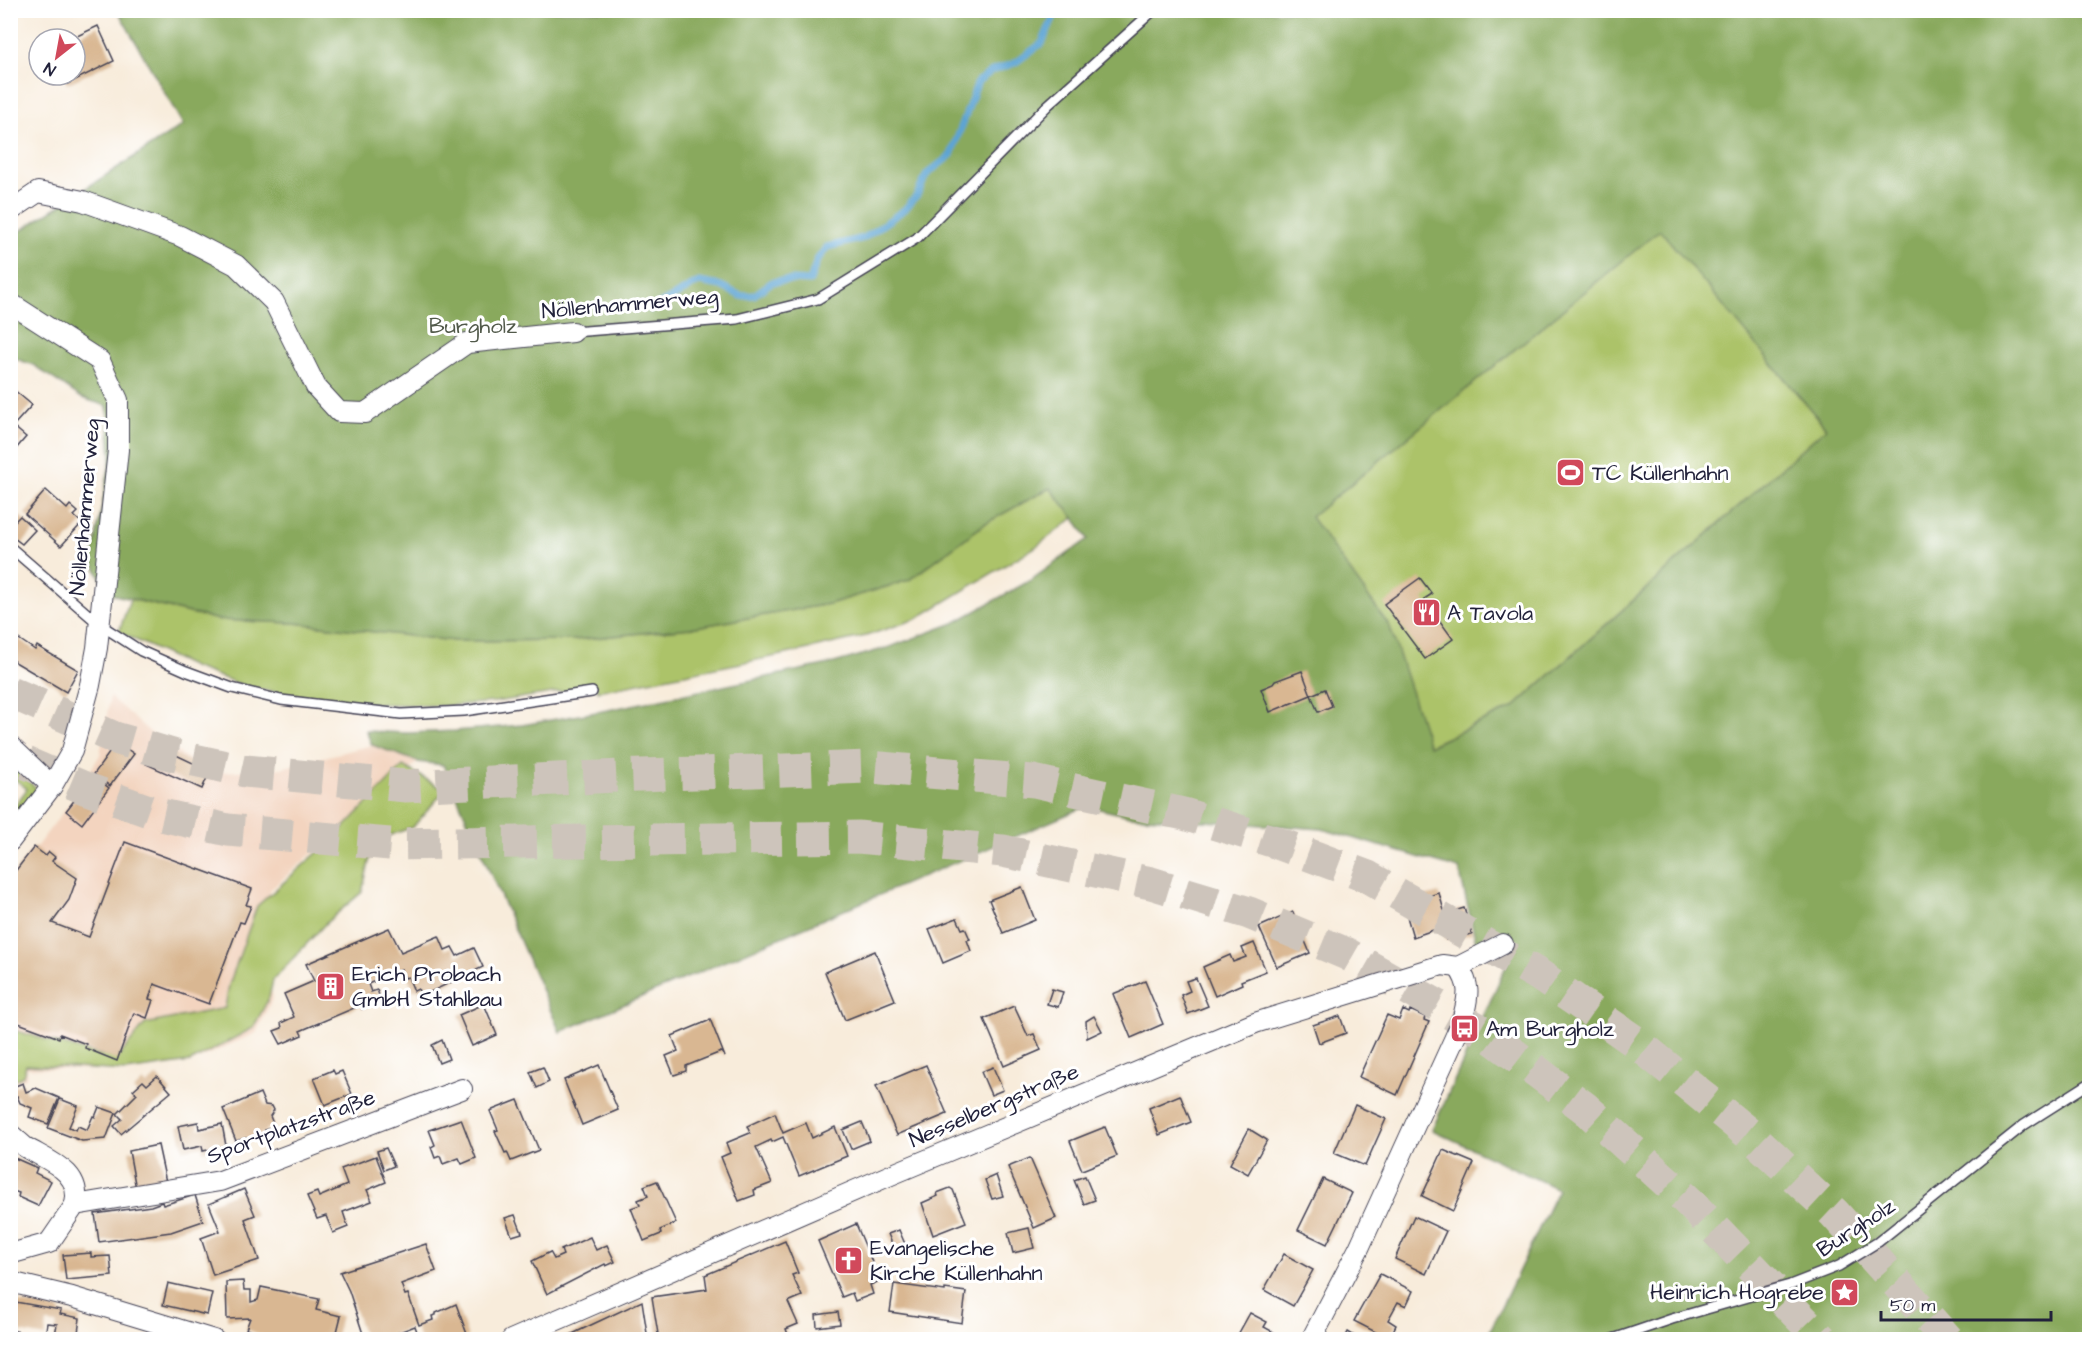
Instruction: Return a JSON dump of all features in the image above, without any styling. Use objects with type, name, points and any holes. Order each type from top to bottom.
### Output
[{"type":"street","name":"Nöllenhammerweg","points":[[10,211],[38,192],[83,201],[180,236],[236,265],[274,302],[316,387],[339,412],[365,413],[467,343],[573,332]]},
{"type":"street","name":"Nöllenhammerweg","points":[[10,303],[100,361],[118,400],[118,450],[90,685],[72,752],[52,786],[10,841]]},
{"type":"street","points":[[10,746],[52,786]]},
{"type":"street","name":"Nesselbergstraße","points":[[511,1340],[871,1184],[1255,1023],[1442,965],[1458,967],[1503,944]]},
{"type":"street","points":[[1311,1340],[1359,1248],[1462,1022],[1468,991],[1466,979],[1458,967]]},
{"type":"street","name":"Sportplatzstraße","points":[[75,1205],[220,1181],[462,1089]]},
{"type":"street","points":[[10,1134],[67,1173],[74,1182],[78,1194],[75,1205],[49,1243],[10,1254]]},
{"type":"street","points":[[10,1282],[72,1297],[214,1340]]},
{"type":"lane","name":"Nöllenhammerweg","points":[[573,332],[737,319],[818,299],[917,238],[1048,105],[1154,10]]},
{"type":"lane","name":"Nöllenhammerweg","points":[[10,547],[99,624]]},
{"type":"lane","points":[[99,624],[141,651],[186,672],[232,688],[281,700],[401,714],[464,711],[592,692]]},
{"type":"lane","name":"Burgholz","points":[[1610,1340],[1672,1319],[1790,1285],[1839,1266],[1878,1242],[2025,1125],[2090,1083]]},
{"type":"shaded area","points":[[110,697],[160,741],[210,773],[281,768],[372,745],[418,762],[270,890],[255,935],[273,997],[256,1033],[192,1062],[128,1071],[27,1068],[26,1078],[11,1084],[10,881],[73,799],[100,755]]},
{"type":"green space","name":"Burgholz","points":[[118,11],[2089,11],[2089,1339],[1486,1339],[1558,1189],[1432,1130],[1511,955],[1476,943],[1459,869],[1322,829],[1129,816],[1087,806],[560,1032],[443,765],[418,762],[372,745],[366,731],[407,733],[522,725],[608,710],[834,663],[890,647],[954,623],[1031,580],[1088,539],[1050,488],[986,523],[909,580],[829,604],[690,628],[574,640],[455,641],[295,623],[219,620],[107,593],[92,560],[111,456],[107,406],[82,398],[33,365],[11,357],[11,237],[183,125]],"holes":[[[1660,230],[1826,428],[1514,707],[1429,746],[1390,627],[1311,517]]]},
{"type":"green space","name":"TC Küllenhahn","points":[[1660,229],[1826,428],[1514,707],[1428,746],[1390,627],[1310,517]]},
{"type":"green space","points":[[1051,487],[1074,518],[1034,548],[916,619],[866,636],[787,654],[598,691],[596,686],[495,702],[444,706],[327,700],[251,688],[193,667],[119,632],[130,599],[219,620],[295,623],[455,641],[574,640],[690,628],[829,604],[909,580],[986,523]]},
{"type":"green space","points":[[10,761],[37,789],[11,823],[11,811],[27,789],[11,776]]},
{"type":"green space","points":[[403,766],[445,790],[413,827],[374,841],[362,892],[326,923],[273,980],[269,998],[253,1028],[190,1062],[126,1071],[26,1065],[23,1076],[11,1082],[11,1034],[17,1031],[117,1059],[145,1024],[225,1008],[229,985],[257,906],[335,837]]},
{"type":"building","points":[[98,26],[114,61],[87,74],[87,31]]},
{"type":"building","points":[[14,390],[32,405],[13,426],[26,437],[10,456],[10,394]]},
{"type":"building","points":[[46,490],[67,509],[70,505],[78,512],[74,516],[82,523],[61,546],[25,514]]},
{"type":"building","points":[[20,516],[35,530],[22,544],[10,535],[10,526]]},
{"type":"building","points":[[1420,578],[1432,594],[1424,599],[1453,639],[1425,659],[1384,604]]},
{"type":"building","points":[[10,633],[35,650],[37,646],[78,670],[66,692],[10,659]]},
{"type":"building","points":[[1302,671],[1311,695],[1270,712],[1261,689]]},
{"type":"building","points":[[1325,689],[1332,706],[1318,712],[1311,695]]},
{"type":"building","points":[[117,742],[134,754],[110,786],[94,774]]},
{"type":"building","points":[[155,745],[210,771],[202,789],[146,764]]},
{"type":"building","points":[[93,776],[109,788],[82,824],[66,811]]},
{"type":"building","points":[[125,842],[252,889],[246,905],[251,906],[244,923],[240,922],[209,1004],[154,984],[149,999],[153,1000],[147,1018],[134,1013],[117,1061],[85,1048],[86,1044],[60,1034],[59,1038],[13,1021],[10,1028],[10,878],[34,847],[46,856],[49,852],[55,857],[52,861],[77,878],[69,900],[52,923],[89,937]]},
{"type":"building","points":[[1054,857],[1060,870],[1048,876],[1042,863]]},
{"type":"building","points":[[1022,887],[1035,920],[1003,933],[989,900]]},
{"type":"building","points":[[1439,893],[1445,914],[1464,908],[1472,934],[1446,940],[1442,927],[1413,937],[1403,903]]},
{"type":"building","points":[[1293,912],[1310,953],[1277,967],[1259,927]]},
{"type":"building","points":[[957,918],[970,939],[967,940],[971,951],[943,963],[929,929]]},
{"type":"building","name":"Erich Probach GmbH Stahlbau","points":[[389,928],[401,952],[439,936],[445,950],[452,947],[457,956],[474,948],[483,967],[422,996],[418,989],[414,991],[408,977],[405,978],[401,970],[368,984],[371,992],[377,990],[381,1000],[362,1009],[361,1005],[300,1031],[302,1035],[281,1044],[274,1031],[282,1028],[281,1023],[294,1017],[284,994],[314,981],[306,964]]},
{"type":"building","points":[[1254,943],[1266,971],[1241,981],[1242,984],[1215,996],[1203,967],[1230,955],[1233,962],[1246,957],[1242,948]]},
{"type":"building","points":[[875,951],[895,1000],[845,1020],[825,972]]},
{"type":"building","points":[[1196,978],[1208,1006],[1188,1014],[1181,995],[1190,991],[1186,981]]},
{"type":"building","points":[[1145,981],[1163,1024],[1131,1038],[1113,994]]},
{"type":"building","points":[[1052,989],[1063,992],[1058,1007],[1047,1004]]},
{"type":"building","points":[[484,1004],[497,1035],[472,1046],[459,1015]]},
{"type":"building","points":[[1014,1006],[1028,1036],[1034,1034],[1041,1050],[1004,1066],[984,1019]]},
{"type":"building","points":[[1403,1010],[1409,1013],[1410,1010],[1425,1017],[1424,1020],[1429,1022],[1397,1095],[1359,1077],[1387,1015],[1399,1020]]},
{"type":"building","points":[[1094,1016],[1102,1031],[1087,1038],[1086,1021]]},
{"type":"building","points":[[1340,1016],[1346,1033],[1319,1043],[1313,1025]]},
{"type":"building","points":[[710,1019],[725,1057],[721,1052],[686,1066],[686,1071],[674,1075],[666,1056],[678,1051],[672,1036]]},
{"type":"building","points":[[442,1040],[449,1059],[439,1063],[432,1045]]},
{"type":"building","points":[[599,1065],[618,1110],[582,1125],[564,1080]]},
{"type":"building","points":[[926,1065],[947,1114],[897,1135],[876,1086]]},
{"type":"building","points":[[543,1067],[549,1082],[537,1088],[530,1072]]},
{"type":"building","points":[[993,1067],[1003,1090],[991,1095],[981,1072]]},
{"type":"building","points":[[333,1070],[335,1074],[342,1071],[352,1094],[325,1105],[314,1078]]},
{"type":"building","points":[[157,1076],[171,1092],[121,1134],[114,1126],[122,1119],[117,1114],[137,1094],[133,1090],[143,1081],[147,1085]]},
{"type":"building","points":[[23,1083],[26,1092],[36,1088],[59,1098],[48,1124],[29,1117],[32,1108],[20,1103],[17,1096],[10,1098],[10,1088]]},
{"type":"building","points":[[260,1093],[265,1105],[272,1106],[274,1110],[270,1116],[274,1126],[247,1140],[246,1138],[236,1141],[223,1109]]},
{"type":"building","points":[[1180,1095],[1191,1122],[1159,1135],[1149,1108]]},
{"type":"building","points":[[60,1099],[78,1106],[69,1127],[76,1130],[78,1126],[87,1130],[99,1107],[116,1113],[106,1139],[82,1141],[48,1128]]},
{"type":"building","points":[[518,1100],[539,1150],[511,1161],[495,1131],[498,1130],[490,1111]]},
{"type":"building","points":[[1355,1105],[1386,1119],[1365,1166],[1334,1153]]},
{"type":"building","points":[[775,1113],[783,1133],[806,1123],[812,1138],[835,1127],[847,1156],[799,1176],[783,1137],[772,1142],[771,1140],[756,1147],[772,1183],[754,1190],[755,1195],[739,1201],[721,1157],[730,1153],[726,1143],[750,1133],[747,1126]]},
{"type":"building","points":[[461,1119],[476,1158],[462,1164],[459,1158],[443,1164],[440,1156],[435,1158],[431,1147],[435,1145],[429,1130]]},
{"type":"building","points":[[198,1122],[199,1129],[222,1124],[226,1146],[203,1151],[202,1146],[183,1150],[178,1126]]},
{"type":"building","points":[[862,1122],[870,1141],[851,1149],[843,1130]]},
{"type":"building","points":[[1105,1127],[1117,1156],[1082,1170],[1070,1141]]},
{"type":"building","points":[[1249,1129],[1267,1140],[1248,1174],[1230,1164]]},
{"type":"building","points":[[158,1145],[166,1182],[136,1189],[129,1151]]},
{"type":"building","points":[[386,1148],[394,1166],[384,1170],[377,1151]]},
{"type":"building","points":[[1443,1150],[1474,1163],[1453,1211],[1422,1196]]},
{"type":"building","points":[[10,1156],[37,1168],[35,1173],[51,1181],[38,1206],[18,1197],[19,1193],[10,1190]]},
{"type":"building","points":[[376,1156],[386,1182],[367,1190],[372,1201],[343,1212],[348,1227],[333,1233],[326,1216],[317,1219],[307,1196],[317,1192],[319,1197],[347,1185],[341,1169]]},
{"type":"building","points":[[1030,1158],[1056,1218],[1034,1228],[1008,1167]]},
{"type":"building","points":[[996,1175],[1003,1196],[992,1199],[985,1180]]},
{"type":"building","points":[[1085,1176],[1095,1200],[1084,1204],[1074,1180]]},
{"type":"building","points":[[1323,1179],[1352,1193],[1327,1244],[1298,1230]]},
{"type":"building","points":[[657,1181],[676,1223],[660,1230],[661,1234],[644,1241],[631,1208],[640,1205],[638,1200],[648,1196],[644,1186]]},
{"type":"building","points":[[950,1188],[953,1190],[966,1222],[933,1235],[922,1203]]},
{"type":"building","points":[[244,1189],[255,1215],[245,1219],[259,1260],[213,1275],[201,1238],[220,1231],[209,1204]]},
{"type":"building","points":[[195,1195],[203,1221],[171,1232],[99,1242],[95,1214],[151,1206],[162,1202],[163,1205]]},
{"type":"building","points":[[515,1215],[522,1233],[512,1236],[505,1218]]},
{"type":"building","points":[[1414,1216],[1446,1231],[1426,1274],[1395,1259]]},
{"type":"building","name":"Evangelische Kirche Küllenhahn","points":[[856,1224],[880,1281],[870,1285],[873,1294],[855,1301],[852,1293],[842,1297],[818,1241]]},
{"type":"building","points":[[1029,1228],[1034,1248],[1013,1253],[1008,1233]]},
{"type":"building","points":[[899,1230],[908,1251],[897,1255],[888,1234]]},
{"type":"building","points":[[590,1237],[596,1250],[607,1245],[615,1262],[606,1266],[605,1264],[547,1294],[532,1261],[550,1252],[554,1259],[563,1255],[561,1250]]},
{"type":"building","points":[[785,1241],[798,1273],[792,1275],[802,1296],[788,1302],[798,1324],[786,1329],[790,1340],[659,1340],[652,1297],[707,1289],[705,1275]]},
{"type":"building","points":[[426,1244],[436,1271],[401,1284],[405,1295],[408,1294],[419,1325],[433,1320],[432,1316],[436,1313],[456,1304],[468,1337],[462,1340],[420,1340],[415,1326],[379,1340],[365,1340],[349,1291],[340,1272]]},
{"type":"building","points":[[91,1253],[91,1257],[110,1256],[112,1276],[66,1280],[63,1255]]},
{"type":"building","points":[[1284,1254],[1313,1270],[1293,1306],[1264,1290]]},
{"type":"building","points":[[1380,1274],[1413,1291],[1406,1306],[1398,1302],[1388,1320],[1396,1325],[1389,1339],[1354,1321]]},
{"type":"building","points":[[243,1281],[244,1290],[251,1290],[251,1302],[258,1300],[261,1287],[319,1299],[316,1310],[341,1316],[335,1340],[273,1340],[246,1329],[250,1318],[227,1319],[226,1282]]},
{"type":"building","points":[[168,1283],[212,1293],[207,1315],[163,1305]]},
{"type":"building","points":[[894,1284],[966,1292],[962,1323],[890,1312]]},
{"type":"building","points":[[10,1301],[61,1310],[60,1314],[80,1318],[77,1340],[54,1340],[57,1324],[47,1323],[45,1337],[10,1330]]},
{"type":"building","points":[[642,1301],[648,1340],[560,1340],[591,1325]]},
{"type":"building","points":[[838,1312],[840,1324],[817,1327],[816,1315]]},
{"type":"building","points":[[1250,1313],[1267,1322],[1264,1327],[1277,1334],[1274,1340],[1235,1340]]},
{"type":"building","points":[[1348,1332],[1361,1340],[1344,1340]]},
{"type":"waterway","points":[[651,309],[699,282],[721,286],[741,296],[754,295],[772,282],[810,281],[817,260],[827,247],[864,238],[905,209],[917,195],[927,174],[951,155],[978,81],[992,71],[1015,63],[1042,43],[1055,14],[1054,10]]},
{"type":"tunnel","points":[[10,692],[115,738],[176,756],[245,771],[406,786],[869,767],[1034,781],[1184,814],[1275,842],[1368,877],[1539,975],[1637,1043],[1749,1134],[1834,1213],[1948,1340]]},
{"type":"tunnel","points":[[26,763],[87,789],[157,814],[228,830],[390,844],[858,837],[1003,851],[1151,883],[1249,913],[1347,954],[1487,1034],[1585,1108],[1687,1200],[1822,1340]]},
{"type":"place","name":"TC Küllenhahn","points":[[1571,473]]},
{"type":"place","name":"A Tavola","points":[[1426,613]]},
{"type":"place","name":"Erich Probach GmbH Stahlbau","points":[[331,987]]},
{"type":"place","name":"Am Burgholz","points":[[1465,1029]]},
{"type":"place","name":"Evangelische Kirche Küllenhahn","points":[[849,1261]]},
{"type":"place","name":"Heinrich Hogrebe","points":[[1845,1292]]}]
